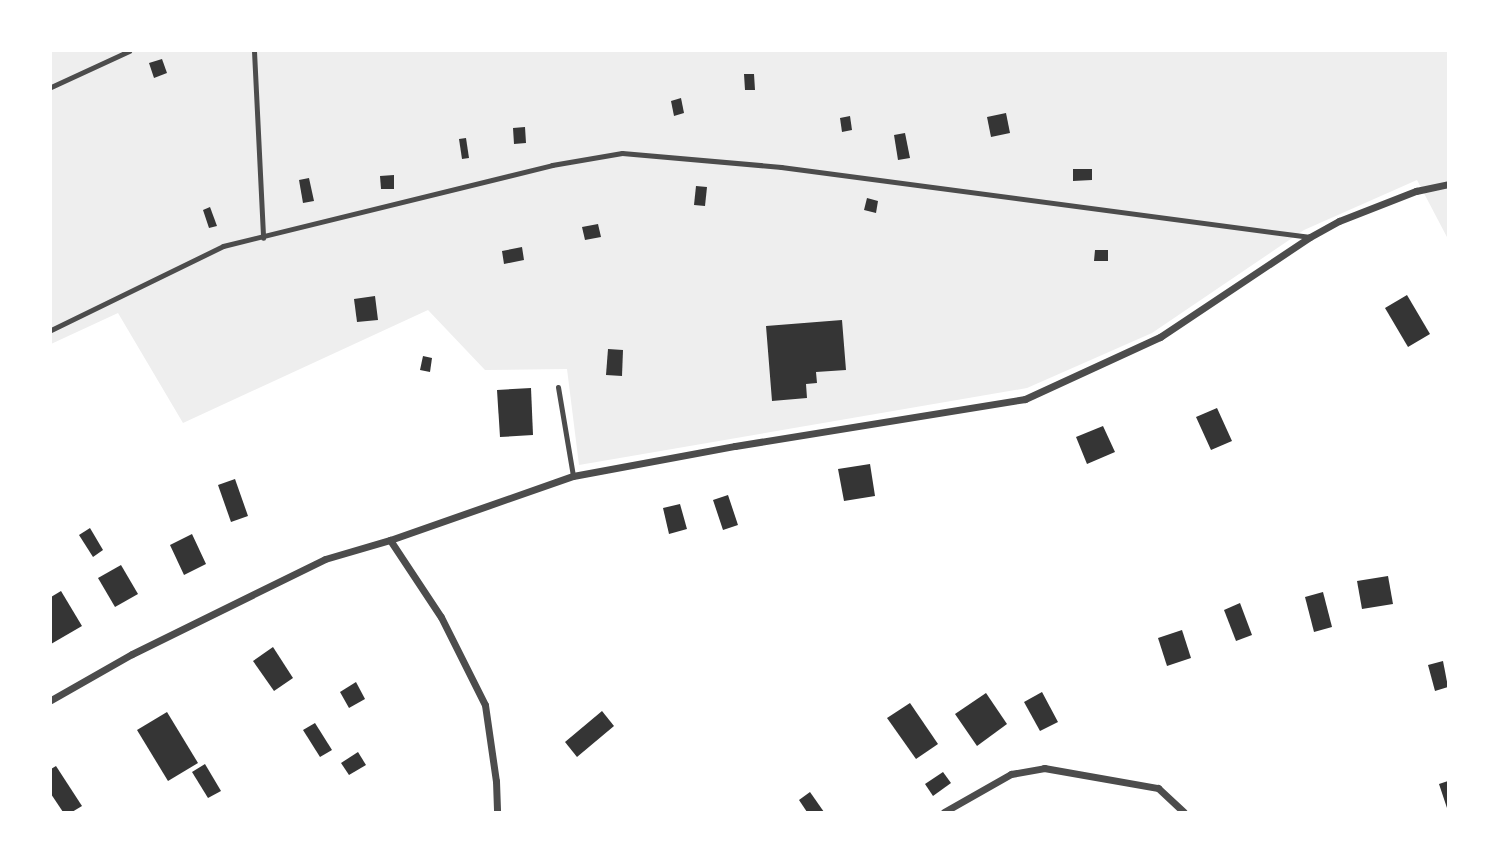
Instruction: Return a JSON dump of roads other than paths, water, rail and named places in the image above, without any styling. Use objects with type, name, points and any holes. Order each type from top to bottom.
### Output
[{"type":"street","points":[[51,700],[263,587],[325,559],[390,540],[573,476],[1026,399],[1160,337],[1310,237],[1339,221],[1416,191],[1448,184]]},
{"type":"street","points":[[390,540],[441,617],[485,705],[495,771],[497,812]]},
{"type":"street","points":[[944,812],[1011,774],[1044,768],[1158,788],[1184,812]]},
{"type":"lane","points":[[51,87],[129,51]]},
{"type":"lane","points":[[254,51],[263,238]]},
{"type":"lane","points":[[51,330],[223,246],[552,165],[622,153],[781,167],[1310,237]]},
{"type":"lane","points":[[558,387],[573,476]]}]
